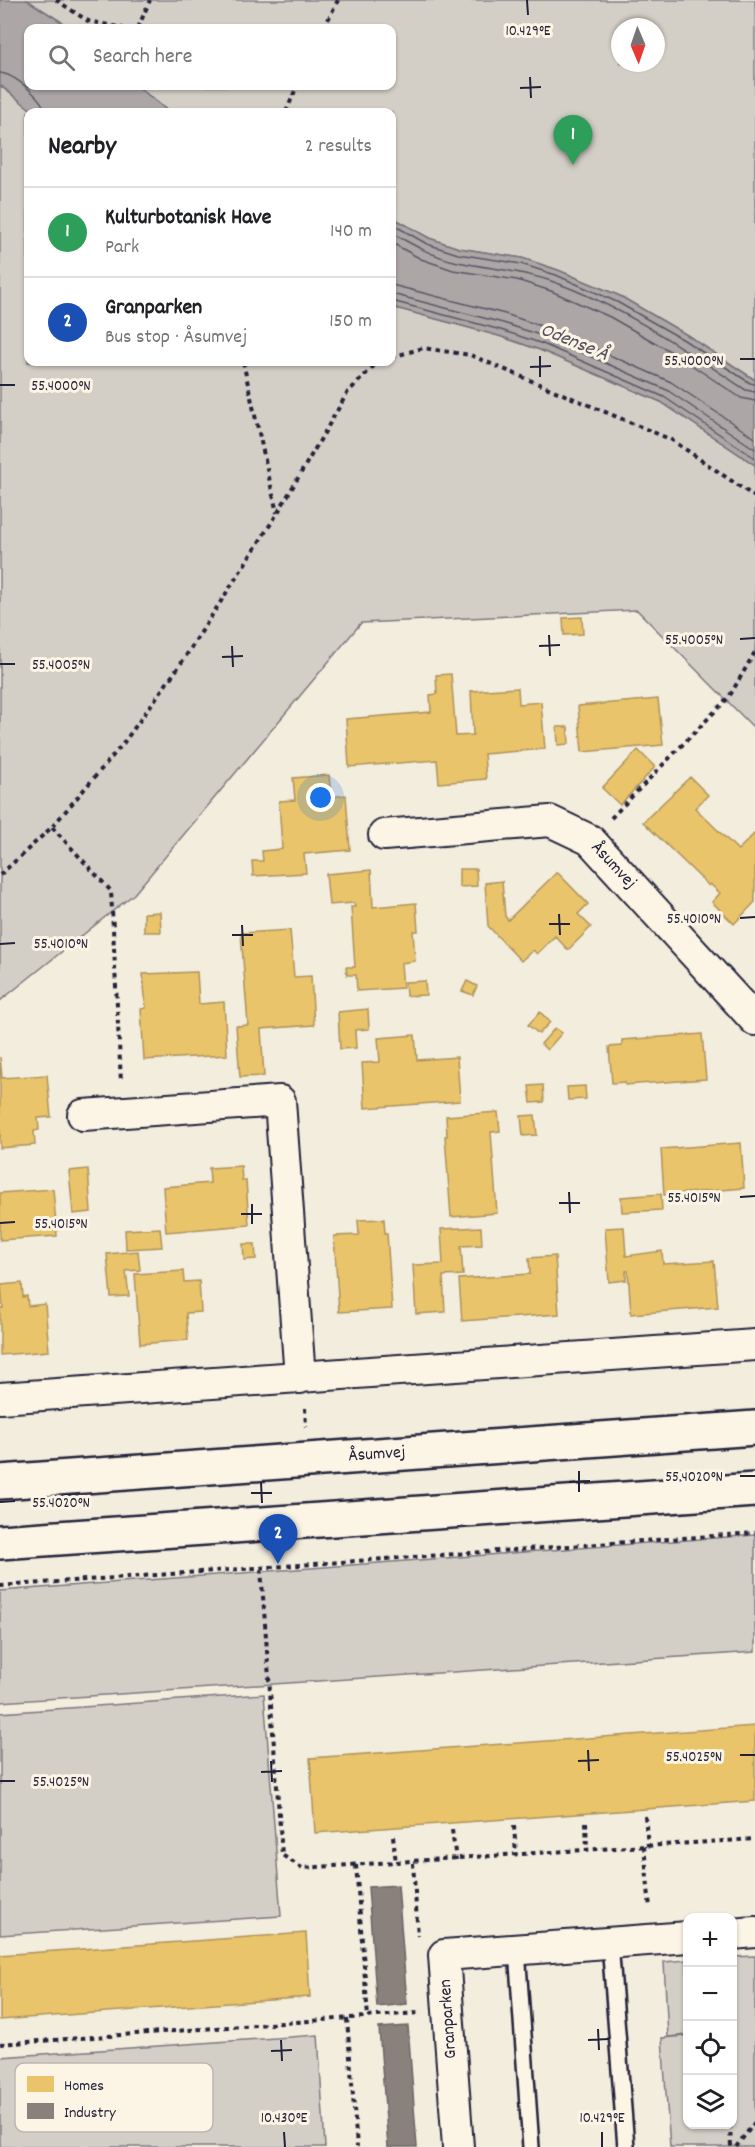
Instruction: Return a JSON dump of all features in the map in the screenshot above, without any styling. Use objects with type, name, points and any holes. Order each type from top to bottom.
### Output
[{"type":"street","name":"Åsumvej","points":[[384,835],[550,821],[590,840],[755,1020]]},
{"type":"street","points":[[83,1115],[280,1101],[300,1378]]},
{"type":"street","points":[[0,1398],[755,1344]]},
{"type":"street","name":"Åsumvej","points":[[0,1482],[755,1428]]},
{"type":"street","points":[[0,1542],[755,1490]]},
{"type":"street","points":[[737,1934],[755,1932]]},
{"type":"street","name":"Granparken","points":[[458,2147],[444,1955],[683,1937]]},
{"type":"lane","points":[[610,1942],[626,2147]]},
{"type":"lane","points":[[517,1950],[531,2147]]},
{"type":"path","points":[[56,0],[88,21],[103,24]]},
{"type":"path","points":[[140,24],[150,0]]},
{"type":"path","points":[[326,24],[338,0]]},
{"type":"path","points":[[288,108],[295,90]]},
{"type":"path","points":[[396,356],[423,348],[470,355],[672,440],[755,497]]},
{"type":"path","points":[[244,366],[277,514]]},
{"type":"path","points":[[0,875],[52,827],[122,745],[180,665],[277,514],[348,392],[373,366]]},
{"type":"path","points":[[590,840],[729,697],[755,652]]},
{"type":"path","points":[[52,827],[111,891],[123,1112]]},
{"type":"path","points":[[300,1378],[304,1391],[308,1460]]},
{"type":"path","points":[[0,1587],[755,1533]]},
{"type":"path","points":[[261,1569],[282,1855],[302,1868],[456,1860],[755,1839]]},
{"type":"path","points":[[645,1816],[649,1899]]},
{"type":"path","points":[[586,1822],[587,1850]]},
{"type":"path","points":[[514,1826],[516,1855]]},
{"type":"path","points":[[452,1830],[456,1860]]},
{"type":"path","points":[[393,1836],[396,1863]]},
{"type":"path","points":[[412,1862],[419,1940],[444,1955]]},
{"type":"path","points":[[356,1865],[368,2017]]},
{"type":"path","points":[[0,2044],[410,2014]]},
{"type":"path","points":[[347,2019],[357,2147]]},
{"type":"path","points":[[734,2147],[755,2122]]},
{"type":"path","points":[[731,2129],[734,2147]]},
{"type":"shaded area","points":[[27,0],[755,0],[755,380],[687,335],[620,296],[558,270],[522,258],[459,248],[429,238],[396,219],[396,108],[164,108],[142,90],[396,90],[396,24],[65,24]]},
{"type":"shaded area","points":[[0,86],[30,108],[24,108],[24,366],[396,366],[396,308],[499,336],[540,350],[661,402],[755,465],[755,729],[637,610],[361,623],[134,894],[0,1001]]},
{"type":"shaded area","points":[[755,1535],[755,1652],[0,1702],[0,1591]]},
{"type":"shaded area","points":[[264,1694],[281,1916],[0,1935],[0,1713]]},
{"type":"shaded area","points":[[755,1956],[755,2147],[670,2147],[662,2038],[683,2036],[683,2129],[737,2129],[737,1957]]},
{"type":"shaded area","points":[[683,1960],[683,2035],[668,2037],[664,1962]]},
{"type":"shaded area","points":[[318,2035],[325,2147],[0,2147],[0,2057]]},
{"type":"water","points":[[0,0],[27,0],[65,24],[24,24],[24,90],[142,90],[164,108],[29,108],[0,85]]},
{"type":"water","name":"Odense Å","points":[[396,219],[429,238],[459,248],[522,258],[558,270],[620,296],[687,335],[755,380],[755,465],[661,402],[540,350],[499,336],[396,308]]},
{"type":"building: Homes","points":[[582,617],[583,634],[564,635],[563,618]]},
{"type":"building: Homes","points":[[451,674],[456,736],[473,735],[471,691],[518,688],[519,704],[541,702],[545,749],[484,754],[486,779],[439,783],[437,760],[349,767],[346,719],[431,712],[430,695],[437,694],[436,675]]},
{"type":"building: Homes","points":[[658,699],[663,745],[582,752],[578,706]]},
{"type":"building: Homes","points":[[557,727],[568,727],[569,744],[558,745]]},
{"type":"building: Homes","points":[[638,750],[655,767],[620,805],[602,788]]},
{"type":"building: Homes","points":[[329,775],[331,797],[346,795],[350,850],[304,854],[306,873],[253,876],[252,861],[263,861],[262,851],[282,849],[279,801],[295,800],[293,778]]},
{"type":"building: Homes","points":[[690,777],[708,795],[695,808],[738,850],[755,833],[755,902],[734,924],[712,902],[720,893],[710,884],[709,886],[643,822]]},
{"type":"building: Homes","points":[[459,869],[476,869],[477,886],[459,887]]},
{"type":"building: Homes","points":[[371,870],[373,907],[416,903],[418,931],[413,931],[415,961],[401,963],[403,988],[357,991],[356,975],[347,975],[346,967],[355,967],[351,907],[355,907],[354,903],[329,905],[326,874]]},
{"type":"building: Homes","points":[[557,872],[588,904],[578,914],[591,927],[568,950],[555,936],[537,954],[533,950],[521,961],[488,926],[485,883],[502,881],[505,916],[508,920]]},
{"type":"building: Homes","points":[[160,912],[161,932],[144,932],[144,913]]},
{"type":"building: Homes","points":[[290,930],[294,977],[311,976],[314,1025],[261,1029],[264,1076],[240,1077],[236,1026],[248,1025],[241,933]]},
{"type":"building: Homes","points":[[197,972],[199,1004],[224,1002],[227,1055],[144,1060],[141,1009],[146,1008],[143,974]]},
{"type":"building: Homes","points":[[425,981],[426,995],[406,996],[405,982]]},
{"type":"building: Homes","points":[[467,981],[477,986],[473,995],[462,991]]},
{"type":"building: Homes","points":[[368,1009],[369,1029],[355,1030],[356,1048],[340,1049],[338,1012]]},
{"type":"building: Homes","points":[[540,1012],[550,1022],[539,1034],[528,1025]]},
{"type":"building: Homes","points":[[555,1028],[562,1033],[547,1050],[541,1044]]},
{"type":"building: Homes","points":[[702,1034],[706,1079],[625,1085],[625,1082],[612,1083],[609,1047],[622,1046],[622,1040]]},
{"type":"building: Homes","points":[[415,1035],[417,1060],[457,1057],[460,1101],[365,1108],[362,1063],[380,1062],[378,1038]]},
{"type":"building: Homes","points":[[0,1057],[2,1078],[47,1075],[51,1117],[38,1118],[39,1130],[34,1131],[35,1145],[0,1148]]},
{"type":"building: Homes","points":[[543,1085],[544,1102],[531,1103],[529,1086]]},
{"type":"building: Homes","points":[[585,1086],[586,1099],[568,1100],[567,1087]]},
{"type":"building: Homes","points":[[498,1112],[500,1131],[491,1132],[497,1213],[451,1217],[445,1136],[447,1136],[446,1116]]},
{"type":"building: Homes","points":[[535,1115],[537,1135],[523,1136],[521,1116]]},
{"type":"building: Homes","points":[[741,1143],[744,1188],[664,1195],[661,1149]]},
{"type":"building: Homes","points":[[241,1166],[242,1180],[246,1180],[249,1225],[166,1232],[163,1187],[210,1183],[209,1168]]},
{"type":"building: Homes","points":[[88,1169],[91,1212],[73,1214],[69,1171]]},
{"type":"building: Homes","points":[[53,1189],[57,1236],[0,1240],[0,1193]]},
{"type":"building: Homes","points":[[661,1194],[662,1210],[622,1212],[621,1197]]},
{"type":"building: Homes","points":[[384,1219],[392,1309],[339,1312],[334,1236],[359,1235],[358,1220]]},
{"type":"building: Homes","points":[[481,1227],[482,1245],[461,1246],[463,1275],[443,1276],[445,1312],[416,1314],[413,1265],[443,1264],[441,1229]]},
{"type":"building: Homes","points":[[624,1227],[626,1256],[662,1251],[663,1264],[714,1261],[718,1307],[631,1314],[628,1271],[626,1271],[626,1280],[609,1282],[605,1228]]},
{"type":"building: Homes","points":[[160,1228],[162,1247],[126,1249],[125,1230]]},
{"type":"building: Homes","points":[[243,1244],[255,1244],[256,1259],[244,1260]]},
{"type":"building: Homes","points":[[138,1251],[140,1270],[126,1271],[129,1296],[111,1297],[107,1254]]},
{"type":"building: Homes","points":[[555,1256],[559,1314],[462,1321],[459,1279],[530,1274],[529,1258]]},
{"type":"building: Homes","points":[[183,1271],[184,1282],[199,1281],[201,1312],[186,1313],[188,1340],[140,1344],[135,1274]]},
{"type":"building: Homes","points":[[22,1283],[23,1297],[27,1296],[28,1306],[45,1304],[49,1351],[0,1355],[0,1308],[3,1308],[1,1285]]},
{"type":"building: Homes","points":[[755,1726],[755,1801],[315,1833],[310,1758]]},
{"type":"building: Homes","points":[[306,1933],[310,1997],[0,2020],[0,1955]]},
{"type":"building: Industry","points":[[398,1885],[407,2004],[377,2007],[368,1887]]},
{"type":"building: Industry","points":[[408,2026],[417,2147],[388,2147],[379,2028]]},
{"type":"place","name":"Kulturbotanisk Have","points":[[573,165]]},
{"type":"place","name":"Granparken","points":[[278,1564]]}]
